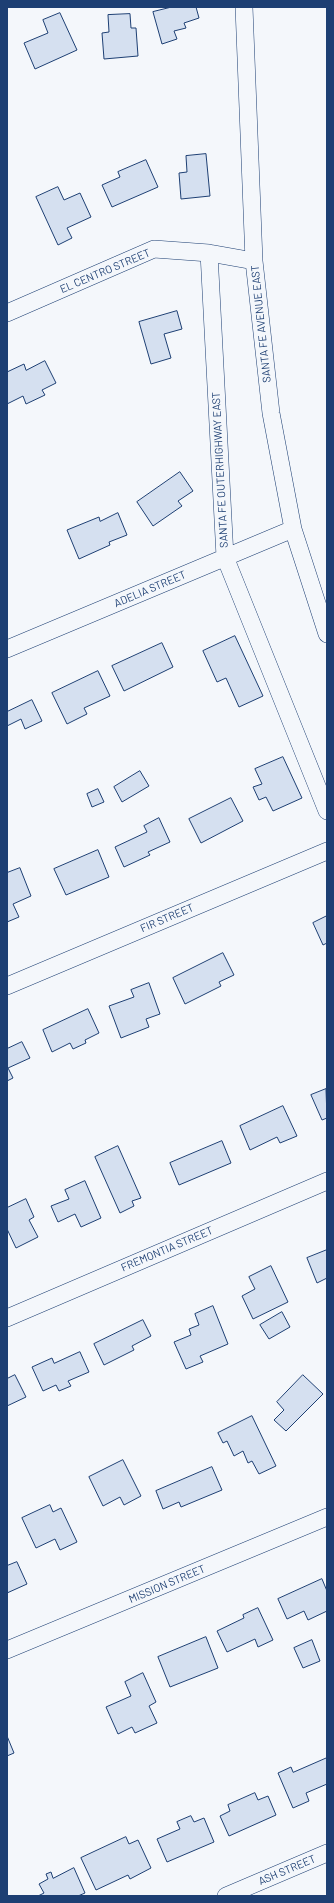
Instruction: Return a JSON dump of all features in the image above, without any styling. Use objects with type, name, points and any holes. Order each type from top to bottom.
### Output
[{"type":"street","name":"SANTA FE AVENUE EAST","points":[[244,7],[254,262],[271,413],[293,529],[327,634]]},
{"type":"street","name":"EL CENTRO STREET","points":[[7,313],[154,249],[209,253],[254,262]]},
{"type":"street","name":"SANTA FE OUTERHIGHWAY EAST","points":[[209,253],[225,557],[327,811]]},
{"type":"street","name":"ADELIA STREET","points":[[7,649],[293,529]]},
{"type":"street","name":"FIR STREET","points":[[7,986],[327,851]]},
{"type":"street","name":"FREMONTIA STREET","points":[[7,1318],[327,1181]]},
{"type":"street","name":"MISSION STREET","points":[[7,1650],[327,1517]]},
{"type":"street","name":"ASH STREET","points":[[226,1896],[327,1853]]},
{"type":"building","points":[[172,7],[196,7],[199,18],[184,23],[186,28],[174,31],[177,39],[162,44],[153,12]]},
{"type":"building","points":[[60,13],[77,50],[35,69],[24,43],[48,33],[43,20]]},
{"type":"building","points":[[130,14],[131,28],[136,28],[138,56],[104,59],[102,33],[109,32],[108,15]]},
{"type":"building","points":[[206,154],[210,196],[181,199],[179,173],[187,172],[186,156]]},
{"type":"building","points":[[146,160],[158,187],[112,207],[102,185],[120,177],[118,172]]},
{"type":"building","points":[[58,187],[64,200],[80,193],[91,217],[67,228],[72,238],[58,245],[36,197]]},
{"type":"building","points":[[177,311],[182,329],[164,334],[171,358],[151,364],[139,322]]},
{"type":"building","points":[[45,361],[56,383],[42,390],[45,395],[26,404],[23,396],[7,404],[7,372],[24,364],[26,370]]},
{"type":"building","points":[[180,472],[193,491],[178,501],[182,506],[153,526],[137,502]]},
{"type":"building","points":[[118,513],[127,535],[109,542],[110,545],[79,559],[67,530],[99,517],[100,521]]},
{"type":"building","points":[[235,636],[263,696],[239,707],[226,678],[217,682],[203,651]]},
{"type":"building","points":[[162,643],[173,667],[124,691],[112,666]]},
{"type":"building","points":[[98,671],[110,696],[84,708],[87,714],[67,724],[52,693]]},
{"type":"building","points":[[32,700],[42,721],[25,729],[21,719],[7,726],[7,712]]},
{"type":"building","points":[[283,757],[302,798],[273,811],[266,797],[259,800],[253,787],[262,784],[255,769]]},
{"type":"building","points":[[140,771],[149,786],[122,802],[114,787]]},
{"type":"building","points":[[98,789],[104,802],[92,807],[87,794]]},
{"type":"building","points":[[231,798],[243,821],[201,843],[189,819]]},
{"type":"building","points":[[159,818],[170,842],[148,852],[150,855],[124,867],[115,847],[147,832],[144,826]]},
{"type":"building","points":[[98,850],[109,877],[66,895],[54,869]]},
{"type":"building","points":[[20,868],[31,896],[13,904],[19,917],[7,922],[7,873]]},
{"type":"building","points":[[327,916],[327,943],[323,945],[313,923]]},
{"type":"building","points":[[223,953],[234,975],[219,982],[221,986],[185,1004],[173,978]]},
{"type":"building","points":[[149,983],[160,1014],[146,1019],[149,1027],[121,1038],[109,1006],[134,997],[131,990]]},
{"type":"building","points":[[88,1009],[99,1033],[85,1040],[86,1043],[73,1049],[70,1043],[52,1052],[43,1030]]},
{"type":"building","points":[[22,1042],[30,1058],[8,1068],[13,1078],[7,1081],[7,1049]]},
{"type":"building","points":[[326,1089],[327,1118],[322,1120],[311,1095]]},
{"type":"building","points":[[283,1106],[297,1136],[280,1143],[277,1137],[250,1150],[240,1126]]},
{"type":"building","points":[[222,1141],[231,1163],[179,1185],[170,1163]]},
{"type":"building","points":[[118,1146],[141,1198],[132,1201],[134,1206],[120,1213],[95,1157]]},
{"type":"building","points":[[85,1181],[101,1218],[81,1227],[75,1214],[58,1222],[51,1206],[69,1199],[65,1190]]},
{"type":"building","points":[[26,1199],[34,1217],[29,1220],[38,1237],[16,1248],[7,1229],[7,1208]]},
{"type":"building","points":[[327,1250],[327,1278],[317,1283],[307,1258]]},
{"type":"building","points":[[271,1266],[288,1302],[253,1319],[242,1296],[255,1289],[249,1277]]},
{"type":"building","points":[[213,1306],[228,1344],[200,1356],[203,1362],[186,1369],[174,1342],[191,1335],[189,1329],[199,1325],[195,1314]]},
{"type":"building","points":[[282,1312],[290,1327],[269,1339],[260,1325]]},
{"type":"building","points":[[143,1320],[151,1336],[132,1346],[134,1350],[104,1365],[94,1344]]},
{"type":"building","points":[[80,1352],[89,1372],[68,1381],[71,1386],[59,1391],[56,1385],[43,1391],[32,1367],[52,1358],[54,1363]]},
{"type":"building","points":[[15,1375],[26,1397],[7,1406],[7,1379]]},
{"type":"building","points":[[303,1375],[323,1394],[286,1431],[274,1420],[284,1410],[277,1402]]},
{"type":"building","points":[[252,1416],[276,1466],[259,1474],[252,1461],[248,1463],[243,1451],[234,1456],[227,1441],[223,1443],[218,1433]]},
{"type":"building","points":[[123,1460],[141,1496],[124,1505],[120,1497],[103,1506],[89,1477]]},
{"type":"building","points":[[212,1467],[222,1490],[181,1507],[179,1502],[163,1509],[156,1491]]},
{"type":"building","points":[[50,1505],[53,1512],[61,1508],[77,1542],[60,1550],[55,1539],[36,1548],[22,1518]]},
{"type":"building","points":[[17,1562],[27,1584],[7,1593],[7,1566]]},
{"type":"building","points":[[322,1579],[327,1591],[327,1611],[308,1620],[304,1611],[287,1619],[278,1599]]},
{"type":"building","points":[[258,1608],[273,1640],[258,1647],[255,1639],[227,1652],[217,1631],[244,1618],[243,1615]]},
{"type":"building","points":[[206,1637],[218,1668],[170,1687],[158,1657]]},
{"type":"building","points":[[312,1640],[320,1661],[303,1668],[294,1648]]},
{"type":"building","points":[[143,1673],[156,1702],[149,1706],[157,1723],[135,1733],[132,1727],[118,1734],[106,1707],[131,1696],[125,1682]]},
{"type":"building","points":[[7,1736],[14,1753],[7,1756]]},
{"type":"building","points":[[327,1758],[327,1784],[306,1793],[309,1801],[293,1808],[278,1773],[291,1767],[293,1772]]},
{"type":"building","points":[[255,1793],[258,1800],[268,1796],[276,1815],[229,1836],[220,1816],[230,1811],[228,1805]]},
{"type":"building","points":[[191,1816],[194,1822],[204,1818],[214,1842],[167,1862],[157,1839],[180,1829],[177,1822]]},
{"type":"building","points":[[126,1837],[129,1844],[138,1840],[151,1868],[130,1879],[128,1875],[96,1890],[81,1858]]},
{"type":"building","points":[[74,1868],[85,1893],[78,1896],[38,1896],[44,1893],[39,1884],[48,1879],[46,1874],[51,1872],[53,1878]]}]
